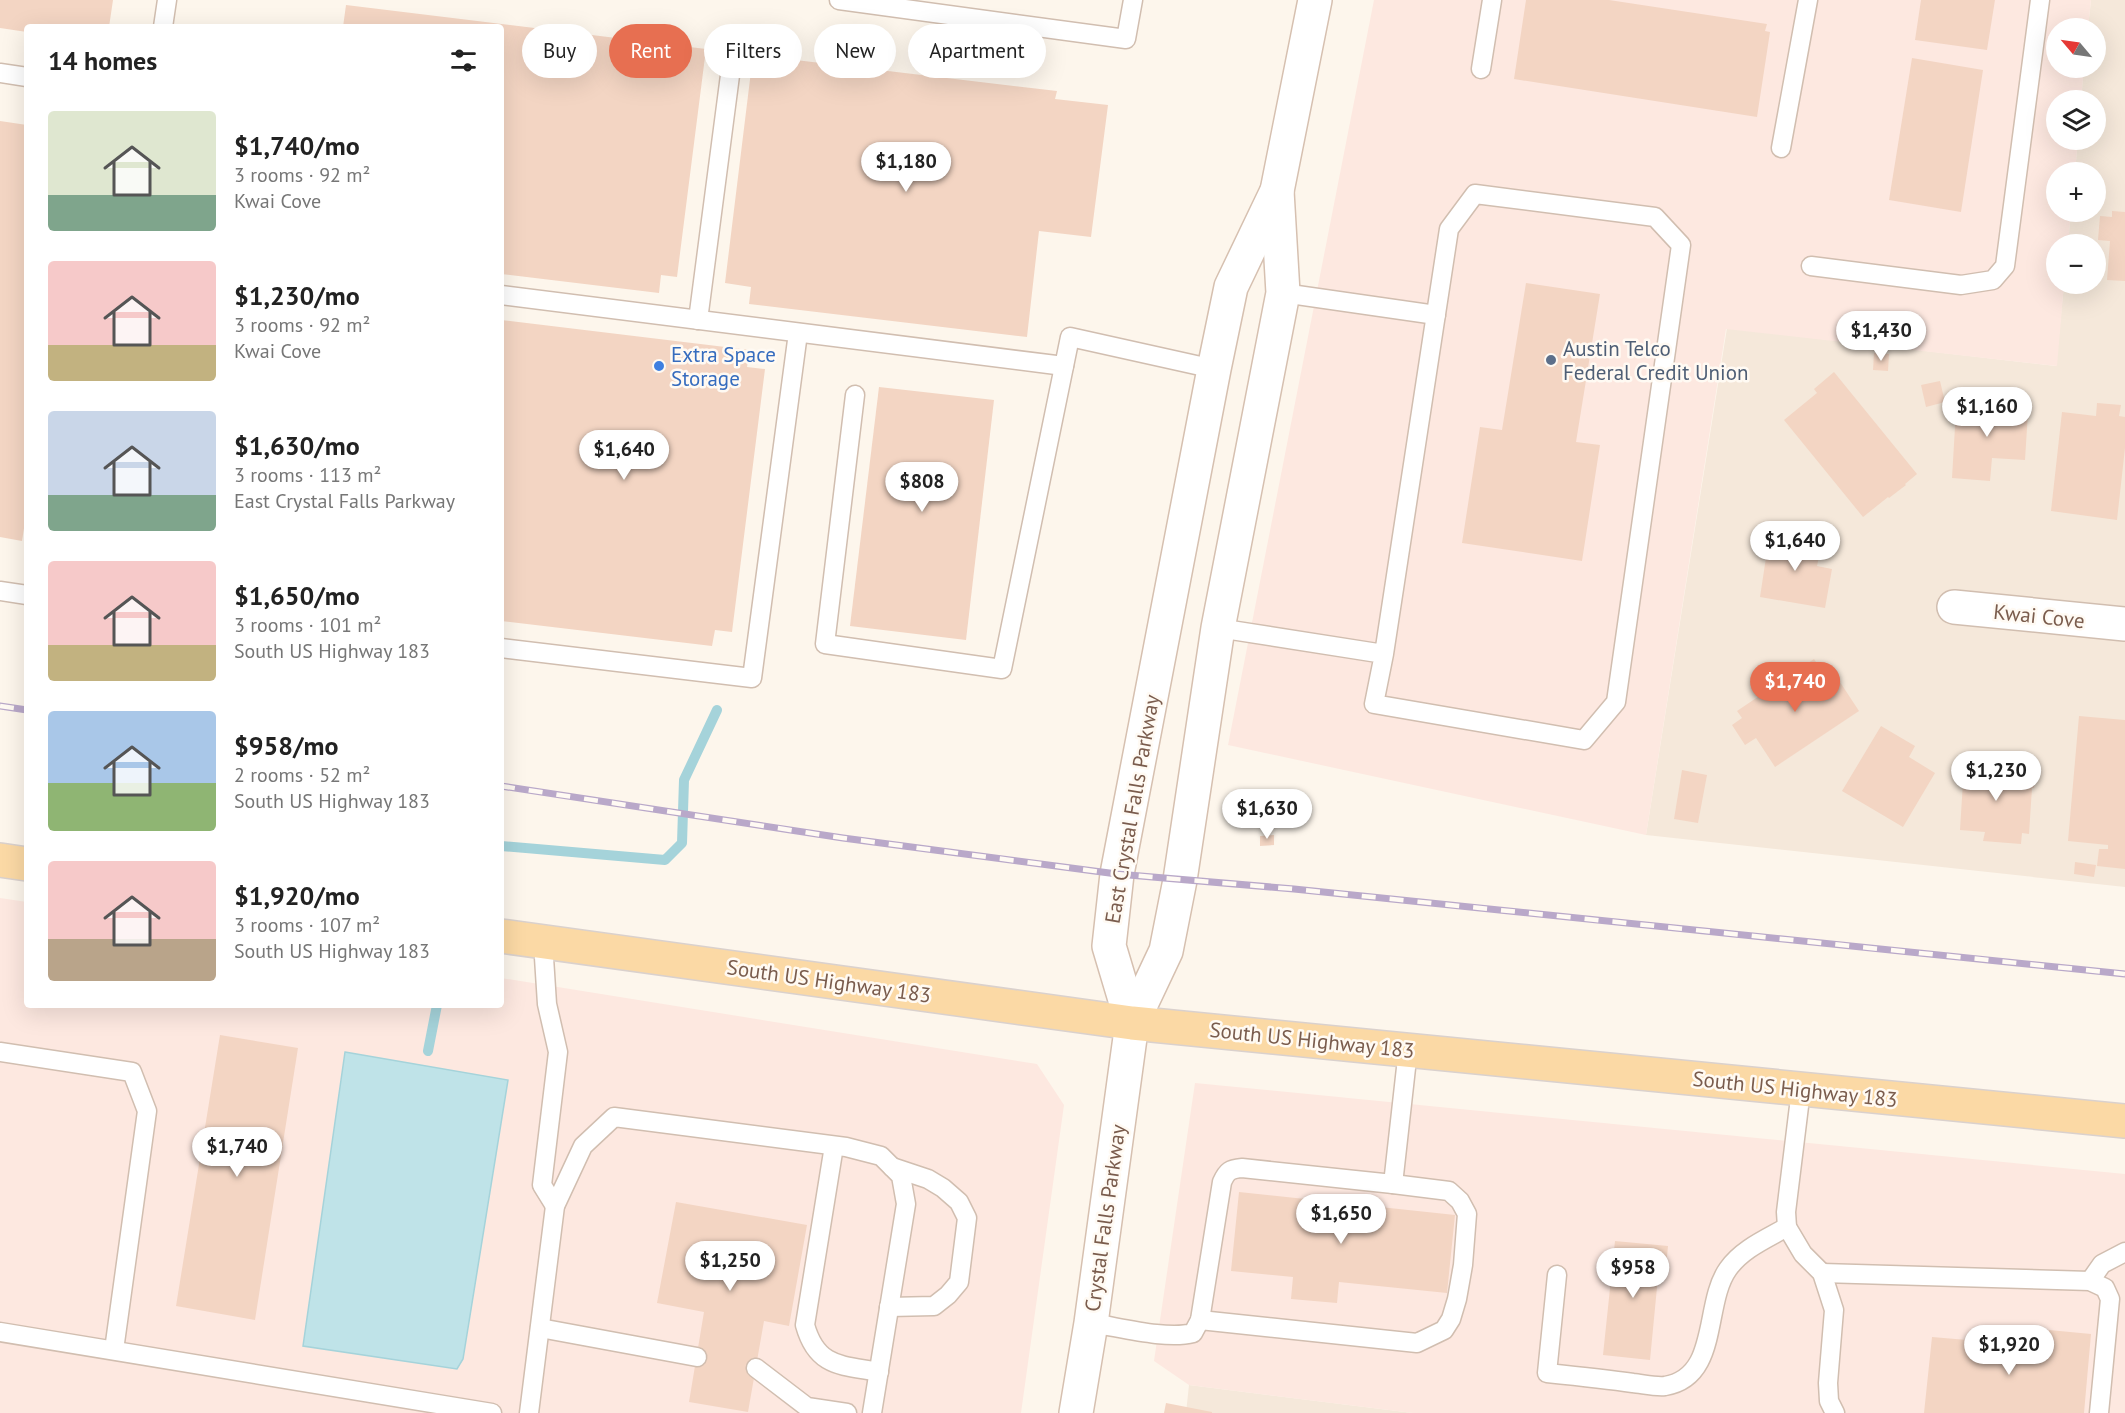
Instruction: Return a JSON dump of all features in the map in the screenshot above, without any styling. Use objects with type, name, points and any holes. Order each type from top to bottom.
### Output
[{"type":"main road","name":"East Crystal Falls Parkway","points":[[1132,1023],[1109,946],[1117,874],[1231,287],[1277,191],[1315,0]]},
{"type":"main road","name":"East Crystal Falls Parkway","points":[[1132,1023],[1166,951],[1180,879],[1218,628],[1283,293],[1277,191]]},
{"type":"main road","name":"Kwai Cove","points":[[1954,607],[2125,624]]},
{"type":"main road","points":[[0,860],[24,864]]},
{"type":"main road","name":"South US Highway 183","points":[[504,936],[1132,1023],[2125,1121]]},
{"type":"main road","name":"Crystal Falls Parkway","points":[[1076,1413],[1091,1323],[1132,1023]]},
{"type":"lane","points":[[163,24],[167,0]]},
{"type":"lane","points":[[840,0],[1126,39],[1133,0]]},
{"type":"lane","points":[[1481,69],[1492,0]]},
{"type":"lane","points":[[1781,148],[1808,0]]},
{"type":"lane","points":[[1811,266],[1961,285],[1993,280],[2005,266],[2040,0]]},
{"type":"lane","points":[[0,73],[24,77]]},
{"type":"lane","points":[[698,320],[730,78]]},
{"type":"lane","points":[[1475,194],[1655,217],[1681,245],[1616,702],[1584,740],[1374,704],[1384,654],[1449,229],[1475,194]]},
{"type":"lane","points":[[1283,293],[1436,315]]},
{"type":"lane","points":[[504,295],[1064,366]]},
{"type":"lane","points":[[504,648],[752,678],[798,333]]},
{"type":"lane","points":[[855,395],[825,644],[1002,669],[1070,337],[1214,369]]},
{"type":"lane","points":[[0,591],[24,595]]},
{"type":"lane","points":[[1218,628],[1384,654]]},
{"type":"lane","points":[[543,942],[547,1005],[558,1052],[542,1185],[555,1206]]},
{"type":"lane","points":[[1394,1184],[1408,1050]]},
{"type":"lane","points":[[1,1058],[132,1071],[147,1111],[114,1350]]},
{"type":"lane","points":[[1802,1090],[1786,1212],[1787,1227],[1803,1254],[1822,1274],[1834,1310],[1828,1383],[1832,1407]]},
{"type":"lane","points":[[529,1413],[555,1206],[584,1146],[614,1117],[834,1146],[881,1156],[901,1176],[906,1204],[872,1413]]},
{"type":"lane","points":[[834,1146],[805,1326],[810,1342],[819,1354],[835,1363],[879,1372]]},
{"type":"lane","points":[[889,1307],[934,1306],[948,1295],[959,1282],[967,1218],[959,1202],[943,1188],[928,1179],[892,1167]]},
{"type":"lane","points":[[1091,1323],[1182,1336],[1193,1333],[1200,1320],[1222,1182],[1231,1169],[1242,1168],[1449,1191],[1460,1201],[1467,1214],[1457,1299],[1451,1319],[1444,1330],[1418,1343],[1200,1320]]},
{"type":"lane","points":[[1557,1275],[1547,1373],[1664,1386],[1683,1380],[1699,1363],[1707,1341],[1718,1290],[1726,1270],[1739,1255],[1787,1227]]},
{"type":"lane","points":[[2090,1281],[2102,1264],[2125,1252]]},
{"type":"lane","points":[[1822,1274],[2090,1281],[2105,1288],[2110,1299],[2099,1413]]},
{"type":"lane","points":[[540,1328],[697,1357]]},
{"type":"lane","points":[[0,1332],[492,1413]]},
{"type":"lane","points":[[756,1368],[807,1407],[848,1413]]},
{"type":"shaded area","points":[[1374,0],[2091,0],[2089,18],[2046,18],[2046,78],[2083,78],[2082,90],[2046,90],[2046,150],[2077,150],[2076,162],[2046,162],[2046,222],[2070,222],[2069,234],[2046,234],[2046,294],[2063,294],[2057,366],[1726,329],[1646,835],[1228,745]]},
{"type":"shaded area","points":[[2091,0],[2125,0],[2125,887],[1646,835],[1727,328],[2056,366],[2063,294],[2106,294],[2106,234],[2069,234],[2070,222],[2106,222],[2106,162],[2076,162],[2077,150],[2106,150],[2106,90],[2082,90],[2083,78],[2106,78],[2106,18],[2089,18]]},
{"type":"shaded area","points":[[0,898],[24,902],[24,1008],[504,1008],[504,978],[1037,1064],[1064,1105],[1021,1413],[0,1413]]},
{"type":"shaded area","points":[[1195,1083],[2125,1174],[2125,1413],[1413,1413],[1189,1385],[1154,1361]]},
{"type":"shaded area","points":[[1189,1385],[1413,1413],[1186,1413]]},
{"type":"water","points":[[345,1052],[508,1080],[463,1359],[457,1369],[303,1346]]},
{"type":"building","points":[[0,0],[113,0],[109,24],[24,24],[24,32],[0,28]]},
{"type":"building","points":[[1526,0],[1609,0],[1767,24],[1765,31],[1770,32],[1757,117],[1514,79]]},
{"type":"building","points":[[1921,0],[1995,0],[1987,50],[1915,40]]},
{"type":"building","points":[[346,5],[501,24],[343,24]]},
{"type":"building","points":[[504,24],[522,27],[522,78],[597,78],[597,36],[609,37],[609,78],[692,78],[692,47],[704,49],[704,65],[677,277],[661,275],[659,293],[504,274]]},
{"type":"building","points":[[1912,58],[1983,70],[1961,212],[1889,200]]},
{"type":"building","points":[[802,61],[814,62],[814,78],[896,78],[896,72],[908,73],[908,78],[947,78],[1057,91],[1055,99],[1108,105],[1091,237],[1039,231],[1027,337],[749,304],[751,287],[725,283],[750,78],[802,78]]},
{"type":"building","points":[[0,121],[24,125],[24,528],[22,541],[0,537]]},
{"type":"building","points":[[2112,211],[2125,212],[2125,281],[2107,280],[2110,241],[2106,241],[2106,234],[2098,234],[2100,222],[2106,222],[2106,216],[2112,217]]},
{"type":"building","name":"Austin Telco Federal Credit Union","points":[[1526,283],[1600,294],[1576,442],[1600,445],[1582,561],[1462,543],[1480,427],[1502,430]]},
{"type":"building","points":[[504,320],[750,350],[747,367],[765,369],[732,632],[715,630],[712,646],[504,621]]},
{"type":"building","points":[[1874,353],[1889,354],[1888,371],[1873,370]]},
{"type":"building","points":[[1834,372],[1917,474],[1863,517],[1784,420],[1817,393],[1814,389]]},
{"type":"building","points":[[1940,381],[1945,402],[1926,407],[1921,385]]},
{"type":"building","points":[[879,387],[994,400],[966,640],[850,626]]},
{"type":"building","points":[[1974,396],[2000,398],[2000,411],[2028,412],[2025,460],[1992,458],[1990,481],[1952,478],[1956,410],[1973,411]]},
{"type":"building","points":[[2097,403],[2121,405],[2119,416],[2125,417],[2125,448],[2117,520],[2051,511],[2062,412],[2096,416]]},
{"type":"building","points":[[1773,534],[1822,542],[1817,566],[1832,569],[1825,608],[1760,597],[1767,551],[1770,551]]},
{"type":"building","points":[[1814,659],[1831,684],[1838,679],[1859,711],[1775,767],[1756,738],[1745,745],[1732,725],[1742,718],[1737,711]]},
{"type":"building","points":[[2079,716],[2125,720],[2125,869],[2097,866],[2099,849],[2108,849],[2108,845],[2068,841]]},
{"type":"building","points":[[1881,726],[1915,746],[1909,757],[1935,773],[1903,827],[1842,791]]},
{"type":"building","points":[[1969,761],[2005,763],[2004,772],[2035,774],[2029,834],[2022,833],[2021,844],[1983,841],[1985,832],[1960,830],[1964,765],[1969,766]]},
{"type":"building","points":[[1682,770],[1707,775],[1698,823],[1674,819]]},
{"type":"building","points":[[1274,835],[1274,845],[1260,846],[1260,836]]},
{"type":"building","points":[[2075,862],[2096,865],[2094,877],[2074,874]]},
{"type":"building","points":[[220,1035],[298,1048],[255,1320],[176,1306]]},
{"type":"building","points":[[1239,1192],[1455,1215],[1447,1293],[1339,1282],[1337,1303],[1291,1299],[1293,1277],[1231,1271]]},
{"type":"building","points":[[676,1202],[807,1225],[789,1326],[764,1321],[748,1412],[689,1402],[704,1312],[657,1303]]},
{"type":"building","points":[[1615,1241],[1668,1246],[1665,1278],[1658,1277],[1650,1360],[1603,1355]]},
{"type":"building","points":[[2049,1330],[2091,1334],[2084,1413],[1924,1413],[1932,1337],[2047,1347]]},
{"type":"building","points":[[1166,1403],[1212,1412],[1212,1413],[1164,1413]]},
{"type":"waterway","points":[[504,846],[665,860],[682,843],[684,780],[717,710]]},
{"type":"waterway","points":[[428,1051],[436,1008]]},
{"type":"railway","points":[[0,706],[24,710]]},
{"type":"railway","points":[[504,786],[843,838],[1117,874],[1294,889],[2125,974]]},
{"type":"place","name":"Austin Telco Federal Credit Union","points":[[1551,360]]},
{"type":"place","name":"Extra Space Storage","points":[[659,366]]}]
